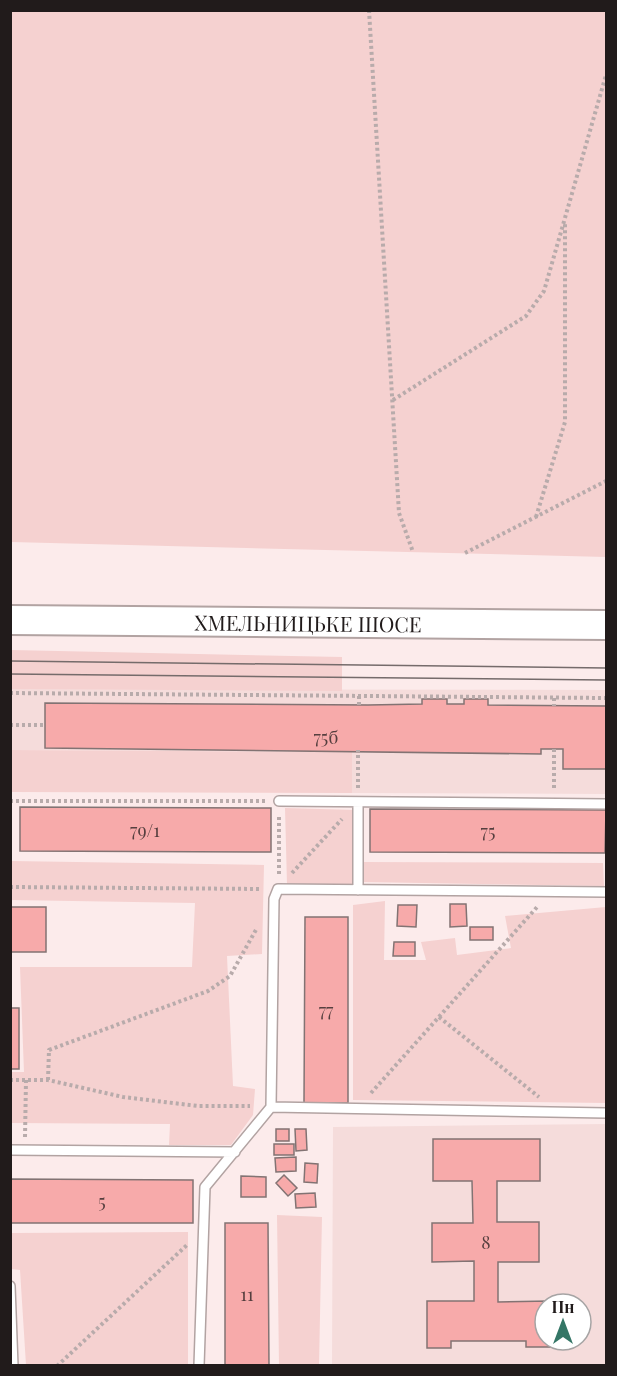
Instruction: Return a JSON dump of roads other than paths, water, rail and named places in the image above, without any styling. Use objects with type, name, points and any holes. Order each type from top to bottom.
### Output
[{"type":"main road","name":"ХМЕЛЬНИЦЬКЕ ШОСЕ","points":[[10,620],[606,625]]},
{"type":"lane","points":[[279,801],[606,804]]},
{"type":"lane","points":[[358,802],[358,890]]},
{"type":"lane","points":[[199,1365],[205,1187],[272,1107],[274,898],[278,889],[606,892]]},
{"type":"lane","points":[[272,1107],[606,1113]]},
{"type":"lane","points":[[10,1150],[234,1152]]},
{"type":"lane","points":[[10,1286],[13,1365]]},
{"type":"tram line","points":[[10,661],[606,668]]},
{"type":"tram line","points":[[10,674],[606,680]]}]
